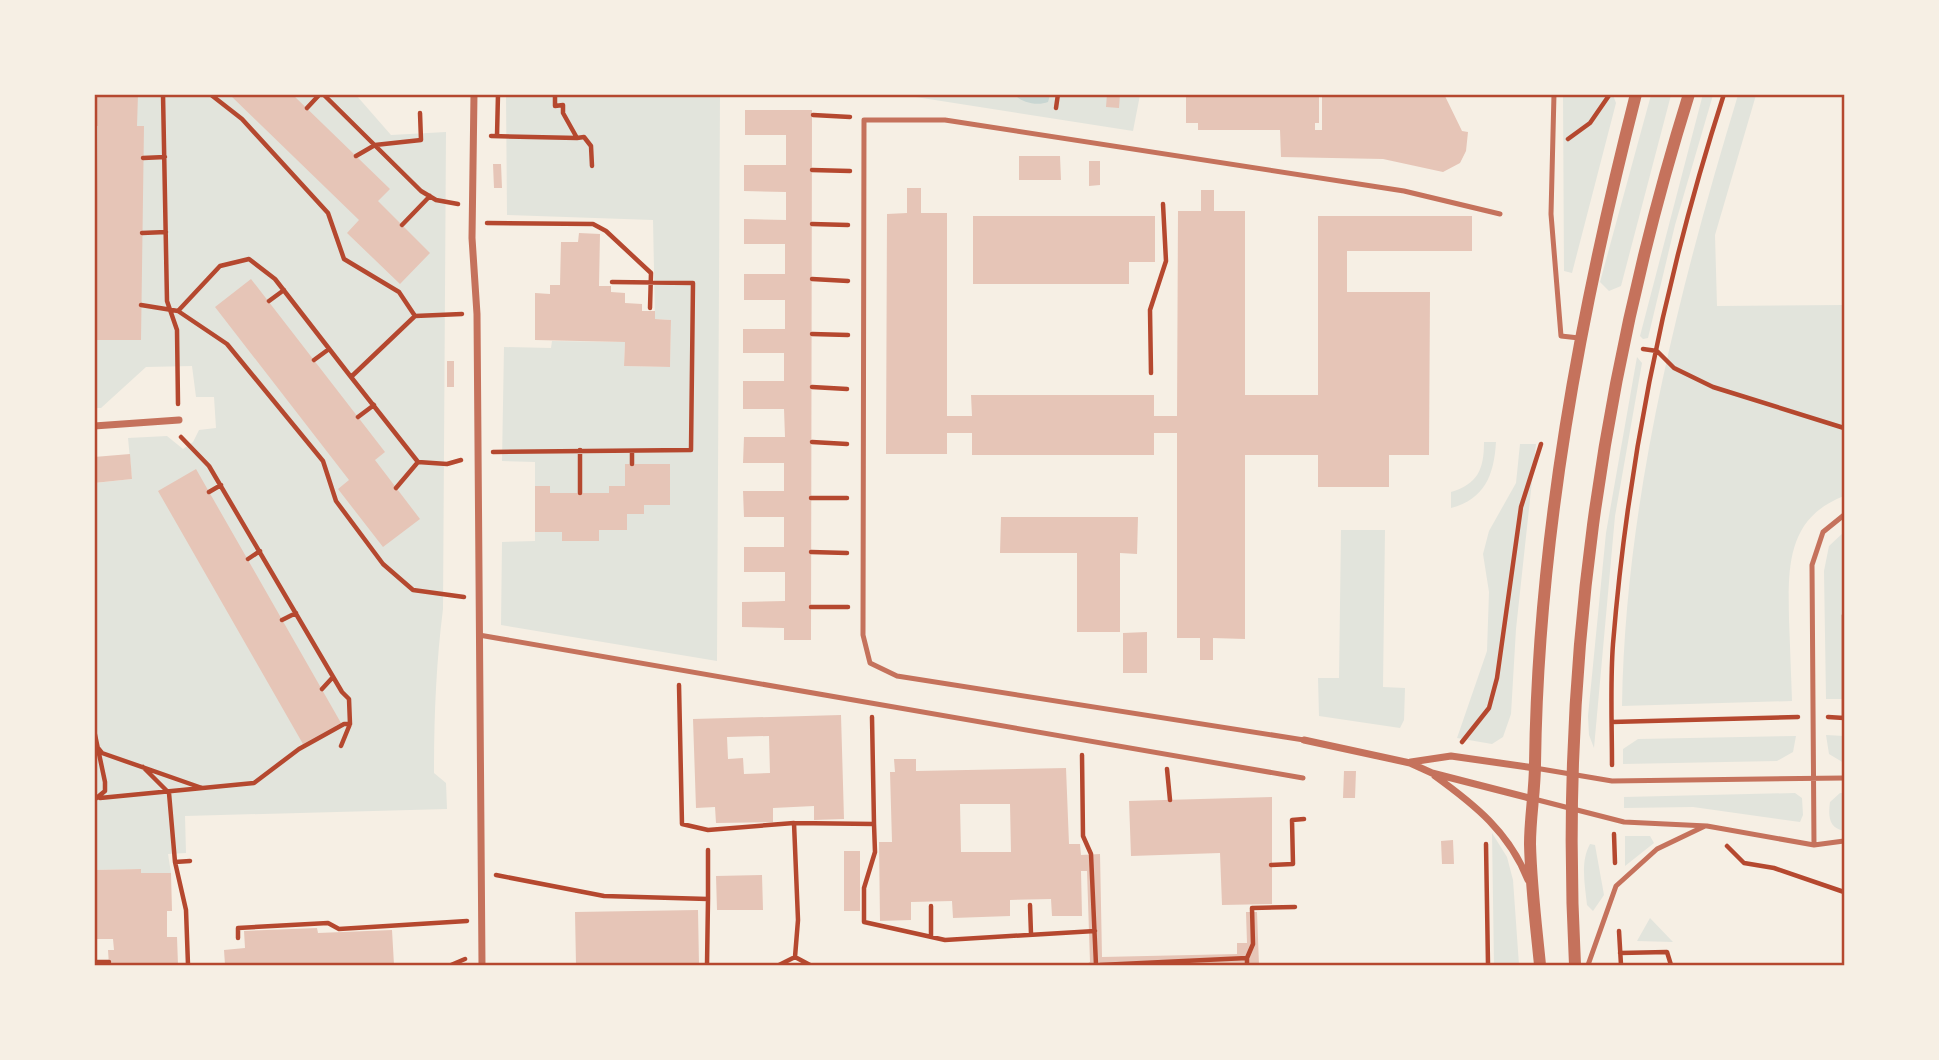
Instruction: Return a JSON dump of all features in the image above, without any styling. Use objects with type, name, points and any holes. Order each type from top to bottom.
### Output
[{"type":"street","points":[[474,94],[472,223],[477,314],[482,965]]},
{"type":"street","points":[[1539,965],[1530,842],[1535,716],[1548,573],[1579,338],[1602,226],[1636,94]]},
{"type":"street","points":[[1575,965],[1570,873],[1575,698],[1589,544],[1608,421],[1649,230],[1689,94]]},
{"type":"street","points":[[94,426],[179,420]]},
{"type":"street","points":[[1304,740],[1410,763],[1432,773],[1533,799]]},
{"type":"street","points":[[1410,763],[1451,755],[1535,768]]},
{"type":"street","points":[[1432,773],[1500,829],[1519,858],[1532,892]]},
{"type":"lane","points":[[1554,94],[1551,214],[1561,336],[1579,338]]},
{"type":"lane","points":[[1304,740],[897,676],[870,663],[863,635],[862,553],[864,120],[945,120],[1404,191],[1500,214]]},
{"type":"lane","points":[[1814,845],[1813,555],[1822,531],[1844,515]]},
{"type":"lane","points":[[479,635],[1303,778]]},
{"type":"lane","points":[[1535,768],[1612,781],[1844,778]]},
{"type":"lane","points":[[1533,799],[1614,820],[1707,826],[1814,845],[1844,841]]},
{"type":"lane","points":[[1588,965],[1616,886],[1657,849],[1707,826]]},
{"type":"path","points":[[163,94],[167,301],[177,330],[181,440],[209,466],[333,677],[349,699],[350,724],[341,746]]},
{"type":"path","points":[[210,94],[242,119],[328,213],[344,259],[399,292],[415,316]]},
{"type":"path","points":[[307,108],[321,94],[430,197],[436,201],[472,207]]},
{"type":"path","points":[[497,136],[498,94]]},
{"type":"path","points":[[555,94],[555,106],[563,105],[563,113],[578,138]]},
{"type":"path","points":[[1056,108],[1058,94]]},
{"type":"path","points":[[1553,151],[1590,123],[1610,94]]},
{"type":"path","points":[[1612,781],[1613,646],[1626,527],[1657,351],[1704,155],[1724,94]]},
{"type":"path","points":[[356,156],[375,145],[421,140],[420,113]]},
{"type":"path","points":[[813,115],[864,120]]},
{"type":"path","points":[[473,136],[584,137],[592,146],[592,166]]},
{"type":"path","points":[[143,158],[165,157]]},
{"type":"path","points":[[812,170],[864,172]]},
{"type":"path","points":[[402,225],[430,197]]},
{"type":"path","points":[[1151,373],[1150,310],[1166,261],[1163,204]]},
{"type":"path","points":[[472,223],[593,225],[606,230],[651,274],[650,308]]},
{"type":"path","points":[[812,224],[863,226]]},
{"type":"path","points":[[142,233],[166,232]]},
{"type":"path","points":[[178,311],[220,267],[235,260],[249,259],[284,289],[418,462],[447,464],[499,450],[691,450],[693,283],[612,282]]},
{"type":"path","points":[[812,279],[863,282]]},
{"type":"path","points":[[269,301],[284,289]]},
{"type":"path","points":[[141,305],[178,311],[227,344],[323,461],[336,501],[383,564],[413,590],[478,600]]},
{"type":"path","points":[[351,377],[415,316],[477,314]]},
{"type":"path","points":[[812,334],[863,336]]},
{"type":"path","points":[[314,360],[329,349]]},
{"type":"path","points":[[1657,351],[1674,368],[1713,387],[1844,428]]},
{"type":"path","points":[[812,387],[862,390]]},
{"type":"path","points":[[358,417],[373,405]]},
{"type":"path","points":[[1451,755],[1489,708],[1502,656],[1521,507],[1546,430]]},
{"type":"path","points":[[811,442],[862,445]]},
{"type":"path","points":[[580,450],[580,493]]},
{"type":"path","points":[[632,450],[632,464]]},
{"type":"path","points":[[396,488],[418,462]]},
{"type":"path","points":[[209,492],[221,485]]},
{"type":"path","points":[[811,498],[862,498]]},
{"type":"path","points":[[248,559],[260,551]]},
{"type":"path","points":[[811,552],[862,553]]},
{"type":"path","points":[[811,607],[863,608]]},
{"type":"path","points":[[282,620],[296,613]]},
{"type":"path","points":[[1844,615],[1844,718]]},
{"type":"path","points":[[679,670],[682,824],[708,830],[794,823],[874,824]]},
{"type":"path","points":[[322,689],[333,677]]},
{"type":"path","points":[[872,703],[874,852],[864,888],[864,922],[945,940],[1095,931]]},
{"type":"path","points":[[1612,722],[1813,717]]},
{"type":"path","points":[[97,799],[254,783],[299,749],[344,723],[350,724]]},
{"type":"path","points":[[94,730],[105,782],[105,791],[97,799]]},
{"type":"path","points":[[1081,740],[1083,836],[1091,854],[1098,965],[1247,958]]},
{"type":"path","points":[[95,743],[102,753],[206,789]]},
{"type":"path","points":[[1166,754],[1170,800]]},
{"type":"path","points":[[144,767],[169,793],[175,862],[186,910],[188,965]]},
{"type":"path","points":[[1485,815],[1488,965]]},
{"type":"path","points":[[1270,865],[1293,864],[1292,820],[1304,819]]},
{"type":"path","points":[[1614,820],[1616,886]]},
{"type":"path","points":[[794,823],[798,920],[795,957]]},
{"type":"path","points":[[1707,826],[1744,863],[1774,868],[1844,892]]},
{"type":"path","points":[[707,965],[708,850]]},
{"type":"path","points":[[175,862],[190,861]]},
{"type":"path","points":[[481,872],[604,895],[708,899]]},
{"type":"path","points":[[1030,905],[1031,934]]},
{"type":"path","points":[[931,906],[932,937]]},
{"type":"path","points":[[1247,965],[1253,944],[1252,908],[1295,907]]},
{"type":"path","points":[[238,938],[238,928],[328,923],[339,929],[482,920]]},
{"type":"path","points":[[1619,926],[1621,965]]},
{"type":"path","points":[[1620,953],[1667,952],[1671,965]]},
{"type":"path","points":[[779,965],[795,957]]},
{"type":"path","points":[[795,957],[810,965]]},
{"type":"path","points":[[94,961],[108,962]]},
{"type":"shaded area","points":[[1703,94],[1713,95],[1675,225],[1648,338],[1643,339],[1640,336]]},
{"type":"shaded area","points":[[95,95],[356,95],[391,135],[446,132],[443,609],[436,691],[434,773],[446,783],[447,809],[185,816],[186,853],[168,854],[171,873],[141,873],[140,869],[95,870],[95,483],[132,479],[128,438],[167,436],[183,449],[193,442],[199,430],[216,428],[214,397],[196,397],[192,366],[146,367],[101,408],[95,408]]},
{"type":"shaded area","points":[[506,95],[720,95],[717,661],[501,625],[502,542],[535,541],[535,462],[502,461],[504,347],[551,348],[552,341],[625,342],[624,366],[670,367],[671,320],[655,319],[653,220],[507,215]]},
{"type":"shaded area","points":[[903,95],[1140,95],[1133,131]]},
{"type":"shaded area","points":[[1050,95],[1048,102],[1040,104],[1027,102],[1016,96]]},
{"type":"shaded area","points":[[1563,95],[1613,95],[1616,103],[1572,273],[1564,271]]},
{"type":"shaded area","points":[[1651,95],[1671,95],[1621,286],[1609,291],[1600,282]]},
{"type":"shaded area","points":[[1738,95],[1756,95],[1715,235],[1717,306],[1844,305],[1844,496],[1825,505],[1811,517],[1795,546],[1789,581],[1792,701],[1622,706],[1625,629],[1644,474],[1676,320]]},
{"type":"shaded area","points":[[1637,357],[1642,363],[1615,516],[1594,748],[1589,735],[1588,716],[1606,533]]},
{"type":"shaded area","points":[[1484,442],[1496,442],[1493,465],[1486,484],[1472,499],[1451,508],[1451,492],[1468,485],[1481,468]]},
{"type":"shaded area","points":[[1520,444],[1536,444],[1516,629],[1511,714],[1503,737],[1492,744],[1457,738],[1487,651],[1489,592],[1483,554],[1489,531],[1516,483]]},
{"type":"shaded area","points":[[1341,530],[1385,530],[1383,687],[1405,688],[1404,720],[1400,728],[1319,716],[1318,678],[1339,678]]},
{"type":"shaded area","points":[[1844,532],[1844,699],[1826,699],[1824,571],[1829,546]]},
{"type":"shaded area","points":[[1826,735],[1844,736],[1844,763],[1829,754]]},
{"type":"shaded area","points":[[1796,736],[1793,752],[1777,761],[1623,764],[1623,749],[1638,739]]},
{"type":"shaded area","points":[[1795,793],[1802,798],[1803,815],[1800,822],[1693,807],[1624,808],[1624,797]]},
{"type":"shaded area","points":[[1840,793],[1844,793],[1844,831],[1832,824],[1830,817],[1830,802]]},
{"type":"shaded area","points":[[1492,833],[1507,857],[1513,880],[1519,965],[1494,965]]},
{"type":"shaded area","points":[[1625,836],[1650,836],[1654,843],[1625,866]]},
{"type":"shaded area","points":[[1590,844],[1595,845],[1604,895],[1593,911],[1587,905],[1584,874],[1585,858]]},
{"type":"shaded area","points":[[1650,918],[1673,942],[1637,941]]},
{"type":"building","points":[[94,94],[138,94],[137,126],[144,126],[141,340],[95,340],[98,126],[94,126]]},
{"type":"building","points":[[229,94],[292,94],[390,189],[378,201],[430,253],[400,284],[347,233],[359,220]]},
{"type":"building","points":[[1107,94],[1120,94],[1119,108],[1106,107]]},
{"type":"building","points":[[1186,94],[1319,94],[1319,123],[1315,123],[1315,130],[1322,130],[1322,94],[1444,94],[1462,131],[1468,132],[1466,151],[1460,163],[1443,172],[1383,159],[1281,157],[1280,130],[1198,130],[1198,123],[1186,123]]},
{"type":"building","points":[[745,110],[812,110],[811,640],[784,640],[784,628],[742,627],[742,602],[785,601],[785,572],[744,572],[744,547],[784,547],[784,517],[744,517],[743,491],[784,491],[784,463],[743,463],[744,437],[785,437],[784,409],[743,409],[743,381],[784,381],[784,353],[743,353],[743,329],[785,329],[785,300],[744,300],[744,274],[785,274],[785,244],[744,244],[744,219],[786,220],[786,192],[744,191],[744,165],[786,165],[786,135],[745,135]]},
{"type":"building","points":[[1019,156],[1060,156],[1061,180],[1019,180]]},
{"type":"building","points":[[1089,161],[1100,161],[1100,185],[1089,186]]},
{"type":"building","points":[[493,164],[501,164],[502,188],[494,188]]},
{"type":"building","points":[[907,188],[921,188],[921,213],[947,213],[947,416],[972,416],[971,395],[1154,395],[1154,416],[1177,416],[1178,211],[1201,211],[1201,190],[1214,190],[1214,211],[1245,211],[1245,395],[1318,395],[1318,216],[1472,216],[1472,251],[1347,251],[1347,292],[1430,292],[1429,455],[1389,455],[1389,487],[1318,487],[1318,455],[1245,455],[1245,639],[1213,638],[1213,660],[1200,660],[1200,638],[1177,638],[1177,433],[1154,433],[1154,455],[972,455],[972,433],[947,433],[947,454],[886,454],[887,214],[907,213]]},
{"type":"building","points":[[973,216],[1155,216],[1155,262],[1129,262],[1129,284],[973,284]]},
{"type":"building","points":[[579,233],[600,234],[599,286],[611,286],[611,292],[625,293],[625,303],[642,304],[642,311],[655,311],[655,319],[671,320],[670,367],[624,366],[625,342],[535,340],[535,293],[550,294],[550,285],[560,285],[561,242],[578,242]]},
{"type":"building","points":[[251,279],[385,452],[375,460],[420,519],[383,547],[338,489],[349,480],[215,307]]},
{"type":"building","points":[[447,361],[454,361],[454,387],[447,387]]},
{"type":"building","points":[[130,454],[132,479],[94,483],[94,457]]},
{"type":"building","points":[[625,464],[670,464],[670,505],[644,505],[644,514],[627,514],[627,530],[599,530],[599,541],[562,541],[562,532],[535,532],[535,486],[550,486],[550,493],[609,493],[609,486],[625,486]]},
{"type":"building","points":[[196,469],[341,723],[303,744],[158,491]]},
{"type":"building","points":[[1001,517],[1138,517],[1137,554],[1120,553],[1120,632],[1077,632],[1077,553],[1000,553]]},
{"type":"building","points":[[1147,632],[1147,673],[1123,673],[1123,633]]},
{"type":"building","points":[[841,715],[844,819],[814,820],[814,806],[773,808],[773,822],[716,823],[715,807],[696,808],[693,719]],"holes":[[[769,736],[770,773],[744,774],[743,758],[728,759],[727,737]]]},
{"type":"building","points":[[894,759],[916,759],[916,771],[1066,768],[1069,844],[1080,844],[1081,855],[1100,854],[1102,957],[1237,954],[1237,943],[1247,943],[1246,912],[1257,912],[1259,965],[1085,965],[1090,962],[1087,871],[1081,871],[1082,916],[1052,916],[1051,899],[1010,900],[1010,916],[953,918],[952,901],[911,902],[911,920],[880,921],[879,842],[892,842],[890,772],[895,772]],"holes":[[[960,804],[1010,804],[1011,852],[961,852]]]},
{"type":"building","points":[[1344,771],[1356,771],[1355,798],[1343,798]]},
{"type":"building","points":[[1272,797],[1272,904],[1222,905],[1220,853],[1131,856],[1129,801]]},
{"type":"building","points":[[1453,840],[1454,864],[1442,864],[1441,841]]},
{"type":"building","points":[[844,851],[860,851],[860,911],[844,911]]},
{"type":"building","points":[[141,869],[141,873],[171,873],[172,911],[167,911],[167,937],[177,937],[178,965],[109,965],[108,950],[114,950],[113,939],[94,939],[94,870]]},
{"type":"building","points":[[762,875],[763,910],[717,910],[716,876]]},
{"type":"building","points":[[698,910],[699,965],[576,965],[575,912]]},
{"type":"building","points":[[317,928],[318,933],[392,930],[394,965],[225,965],[224,950],[245,948],[244,931]]}]
